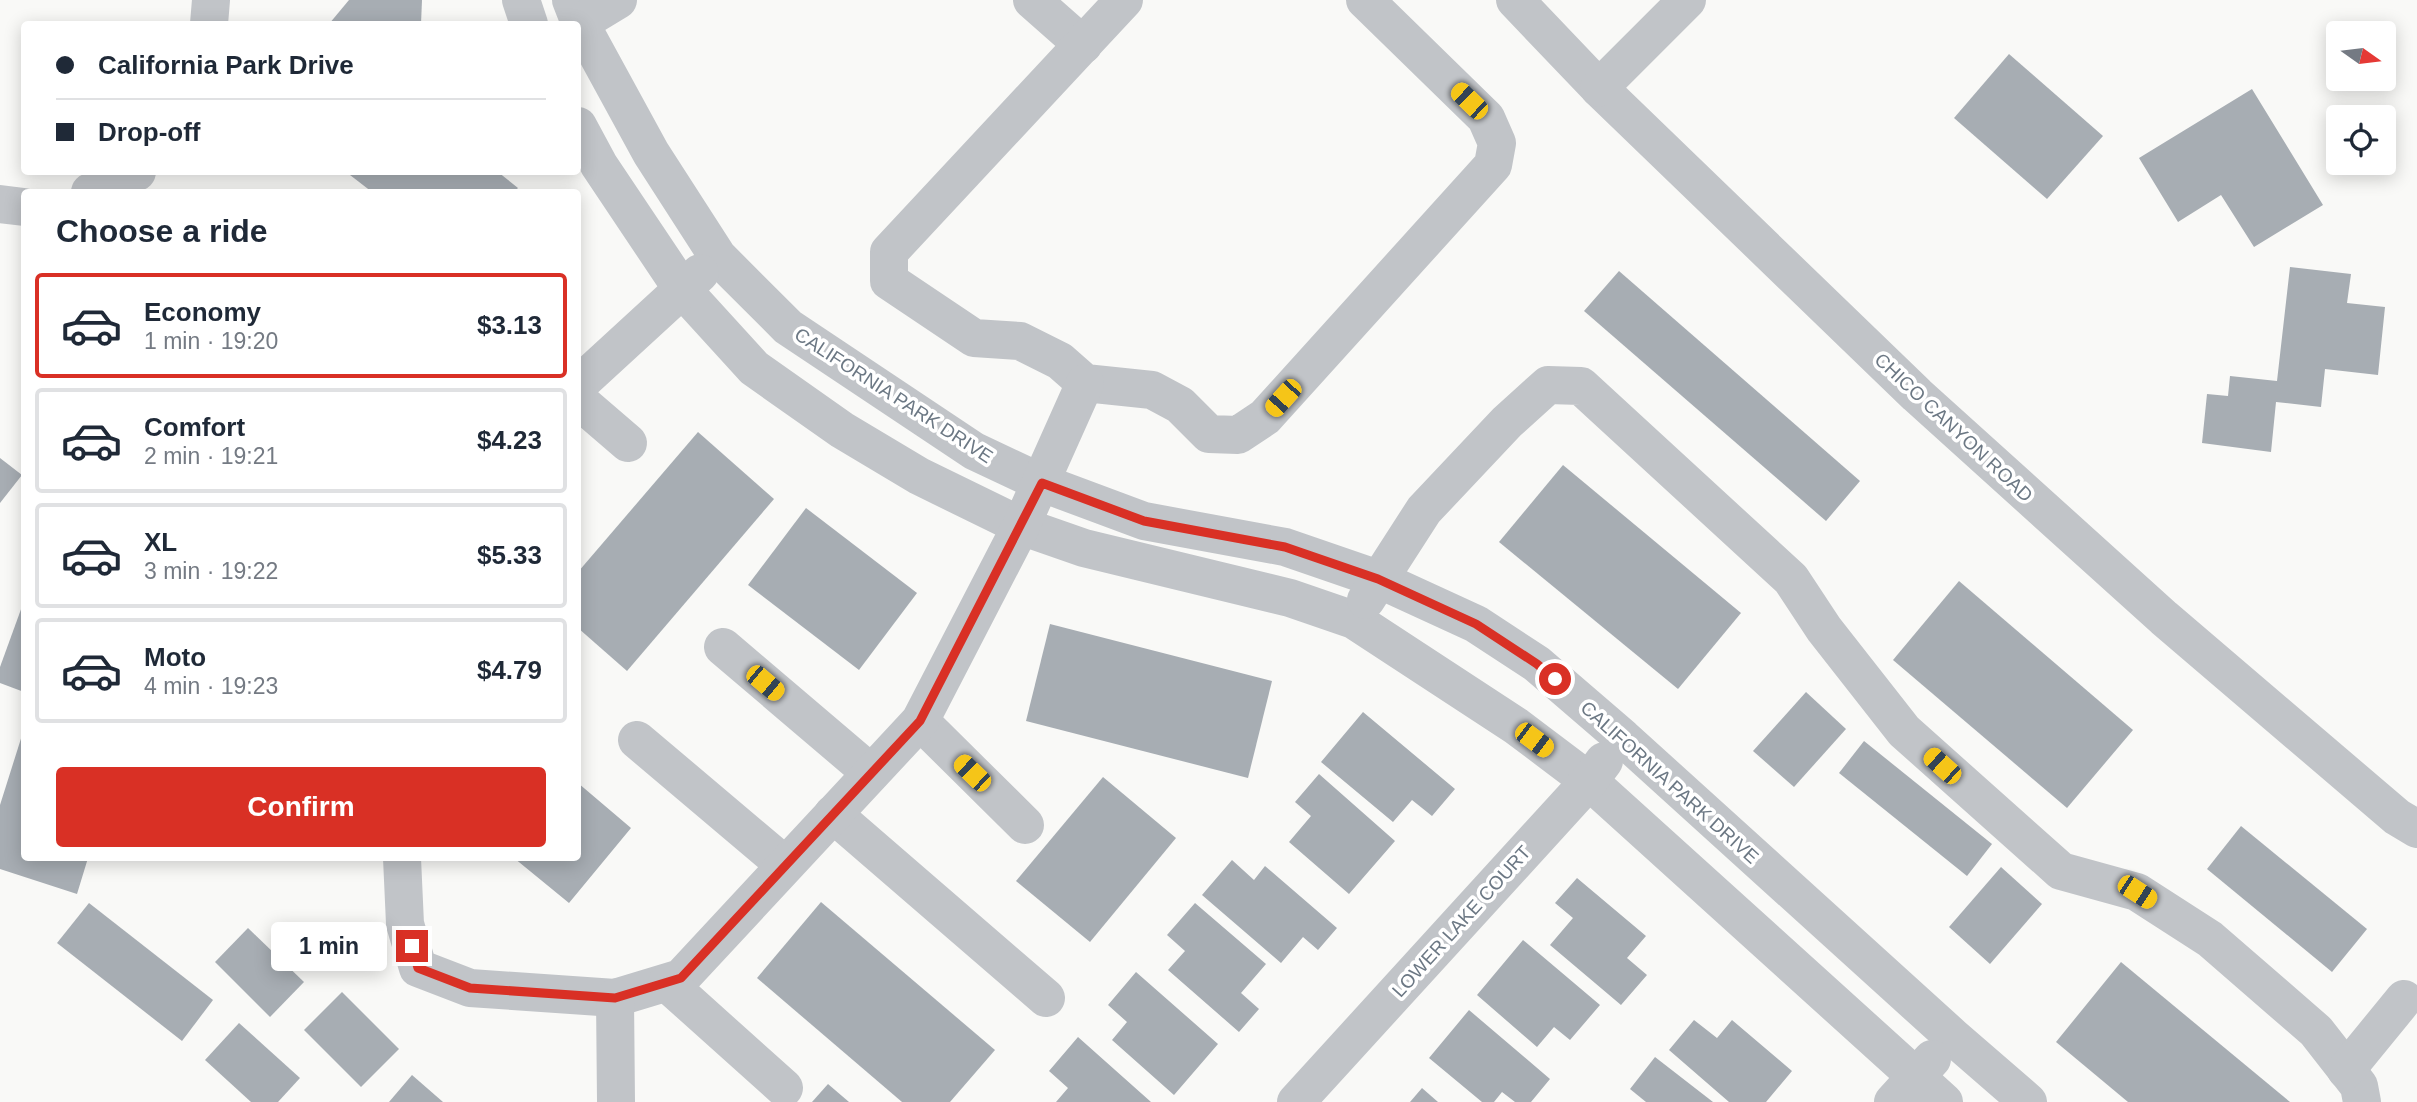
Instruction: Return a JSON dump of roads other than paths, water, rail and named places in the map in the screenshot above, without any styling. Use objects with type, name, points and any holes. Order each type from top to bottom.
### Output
[{"type":"street","points":[[209,21],[211,0]]},
{"type":"street","points":[[521,0],[528,21]]},
{"type":"street","points":[[575,11],[618,0]]},
{"type":"street","points":[[1032,0],[1083,45]]},
{"type":"street","points":[[1125,0],[889,252],[889,281],[974,338],[1020,341],[1060,361],[1085,383],[1152,390],[1180,405],[1209,434],[1238,435],[1265,417],[1493,165],[1497,143],[1486,118],[1365,0]]},
{"type":"street","name":"CHICO CANYON ROAD","points":[[1515,0],[1599,88],[1926,404],[2164,618],[2397,817],[2417,829]]},
{"type":"street","points":[[1599,88],[1687,0]]},
{"type":"street","name":"CALIFORNIA PARK DRIVE","points":[[581,22],[651,153],[718,257],[788,327],[974,451],[1042,483],[1144,521],[1285,547],[1378,579],[1476,624],[1527,657],[1623,738],[2028,1102]]},
{"type":"street","points":[[581,132],[599,165],[682,289],[754,369],[831,423],[919,476],[1021,526],[1084,548],[1290,598],[1354,620],[1516,726],[1589,781],[1904,1089],[1944,1102]]},
{"type":"street","points":[[97,189],[129,175]]},
{"type":"street","points":[[0,204],[21,207]]},
{"type":"street","points":[[581,381],[718,257]]},
{"type":"street","points":[[581,383],[628,443]]},
{"type":"street","points":[[402,861],[405,923],[418,968],[470,988],[615,998],[681,978],[920,721],[1042,483],[1085,383]]},
{"type":"street","points":[[1354,620],[1424,510],[1507,422],[1548,386],[1581,386],[1791,579],[1824,629],[1904,731],[2061,871],[2137,892],[2210,939],[2316,1031],[2354,1086],[2404,999]]},
{"type":"street","points":[[723,647],[871,773]]},
{"type":"street","points":[[920,721],[1025,824]]},
{"type":"street","name":"LOWER LAKE COURT","points":[[1296,1102],[1589,781],[1623,738]]},
{"type":"street","points":[[637,740],[785,865]]},
{"type":"street","points":[[833,814],[1046,998]]},
{"type":"street","points":[[667,983],[784,1088]]},
{"type":"street","points":[[615,998],[616,1101]]},
{"type":"street","points":[[1904,1089],[1953,1037]]}]
